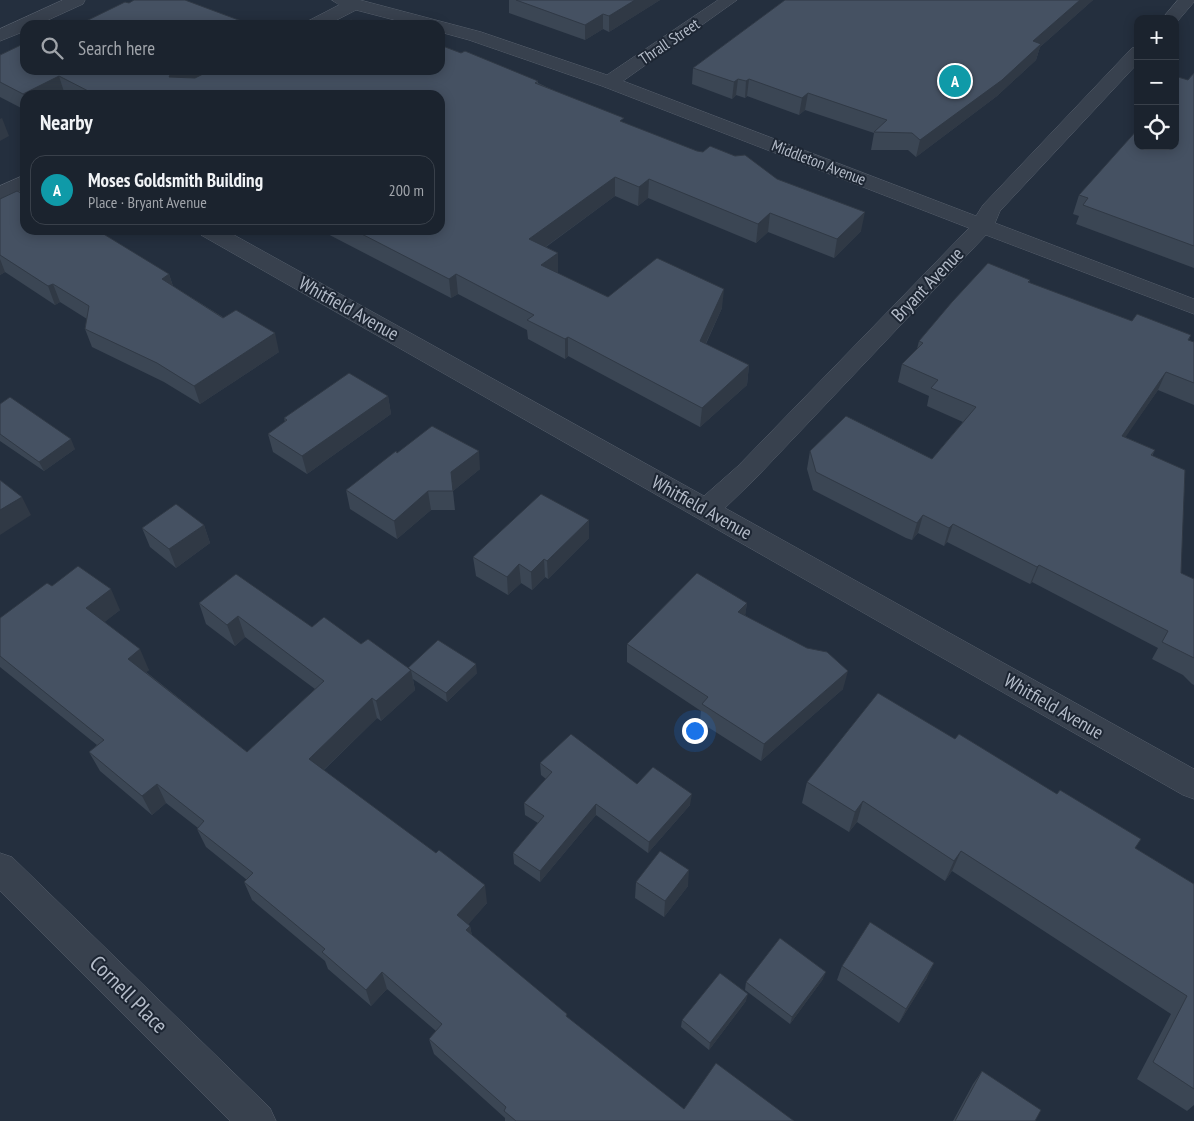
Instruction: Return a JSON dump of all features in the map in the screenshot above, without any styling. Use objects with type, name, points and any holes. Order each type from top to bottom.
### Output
[{"type":"street","points":[[34,20],[77,0]]},
{"type":"street","name":"Thrall Street","points":[[609,82],[729,0]]},
{"type":"street","points":[[1174,15],[1188,0]]},
{"type":"street","points":[[321,20],[347,2],[415,20]]},
{"type":"street","points":[[0,36],[20,27]]},
{"type":"street","name":"Middleton Avenue","points":[[445,27],[609,82],[1194,307]]},
{"type":"street","name":"Bryant Avenue","points":[[708,509],[747,472],[983,225],[990,209],[1134,56]]},
{"type":"street","points":[[0,194],[20,184]]},
{"type":"street","name":"Whitfield Avenue","points":[[218,235],[708,509],[1194,785]]},
{"type":"street","name":"Cornell Place","points":[[0,868],[257,1121]]},
{"type":"building","points":[[134,0],[185,0],[239,20],[88,20],[125,2],[129,3]]},
{"type":"building","points":[[516,0],[635,0],[609,16],[603,14],[585,25]]},
{"type":"building","points":[[785,0],[1080,0],[1033,41],[1041,44],[1002,80],[920,140],[912,133],[874,132],[887,120],[808,93],[802,98],[749,79],[746,81],[738,79],[734,82],[693,68]]},
{"type":"building","points":[[20,45],[20,75],[170,75],[169,77],[195,78],[201,75],[445,75],[445,47],[461,53],[465,51],[538,81],[535,83],[624,118],[620,121],[697,151],[703,152],[710,146],[735,156],[745,155],[777,179],[865,212],[837,239],[770,213],[758,224],[649,179],[639,187],[615,177],[529,239],[558,253],[541,265],[608,297],[657,258],[724,289],[700,341],[749,365],[702,408],[568,337],[565,339],[527,320],[534,315],[456,274],[449,279],[364,235],[445,235],[445,90],[86,90],[59,76],[31,90],[20,90],[20,92],[0,82],[0,55]]},
{"type":"building","points":[[1194,73],[1194,246],[1083,205],[1088,198],[1079,195],[1134,133],[1134,150],[1179,150],[1179,77],[1188,80]]},
{"type":"building","points":[[17,191],[20,192],[20,235],[105,235],[169,274],[162,279],[223,318],[236,310],[275,333],[194,386],[157,363],[85,329],[89,306],[53,284],[48,286],[0,255],[0,199]]},
{"type":"building","points":[[988,263],[1030,280],[1028,282],[1132,321],[1137,314],[1191,335],[1188,340],[1194,342],[1194,383],[1166,372],[1122,436],[1155,450],[1151,455],[1185,470],[1181,573],[1194,579],[1194,658],[1162,642],[1168,631],[1039,565],[1037,567],[953,524],[949,528],[923,515],[917,523],[816,472],[810,451],[846,416],[932,459],[976,407],[931,388],[938,380],[902,364],[923,343],[919,341]]},
{"type":"building","points":[[349,373],[388,396],[302,456],[268,434],[287,420],[284,418]]},
{"type":"building","points":[[10,397],[71,439],[39,462],[0,434],[0,404]]},
{"type":"building","points":[[432,426],[479,451],[451,472],[453,491],[428,491],[394,521],[346,490],[396,451],[397,453]]},
{"type":"building","points":[[0,480],[22,497],[0,510]]},
{"type":"building","points":[[541,494],[589,520],[547,561],[544,559],[531,572],[519,564],[507,577],[473,557]]},
{"type":"building","points":[[176,504],[204,525],[169,549],[142,528]]},
{"type":"building","points":[[78,566],[111,589],[86,608],[140,649],[128,659],[247,752],[324,681],[238,616],[227,625],[199,603],[236,574],[312,627],[324,617],[361,644],[368,639],[411,670],[376,701],[372,698],[309,759],[436,853],[439,850],[485,885],[457,915],[470,926],[466,930],[567,1014],[566,1016],[684,1109],[716,1063],[794,1121],[516,1121],[504,1111],[506,1107],[429,1039],[442,1024],[382,972],[366,990],[322,952],[325,949],[244,882],[253,873],[197,829],[204,821],[157,784],[142,796],[89,752],[104,740],[0,656],[0,618],[47,583],[52,586]]},
{"type":"building","points":[[697,573],[747,603],[738,612],[807,648],[827,652],[848,671],[764,744],[702,704],[708,697],[627,644]]},
{"type":"building","points":[[438,640],[476,664],[446,693],[408,668]]},
{"type":"building","points":[[878,693],[955,739],[959,734],[1057,794],[1060,790],[1141,839],[1135,848],[1194,884],[1194,1089],[1153,1062],[1187,996],[961,851],[954,861],[863,801],[855,812],[807,782]]},
{"type":"building","points":[[571,734],[637,784],[653,767],[692,794],[649,842],[596,804],[540,871],[513,853],[544,816],[524,803],[552,772],[540,763]]},
{"type":"building","points":[[660,851],[689,870],[665,901],[636,882]]},
{"type":"building","points":[[870,922],[934,963],[906,1009],[842,966]]},
{"type":"building","points":[[780,938],[826,972],[792,1017],[746,982]]},
{"type":"building","points":[[720,973],[748,994],[710,1043],[682,1020]]},
{"type":"building","points":[[982,1071],[1041,1110],[1035,1121],[955,1121]]},
{"type":"place","name":"Moses Goldsmith Building","points":[[955,81]]}]
